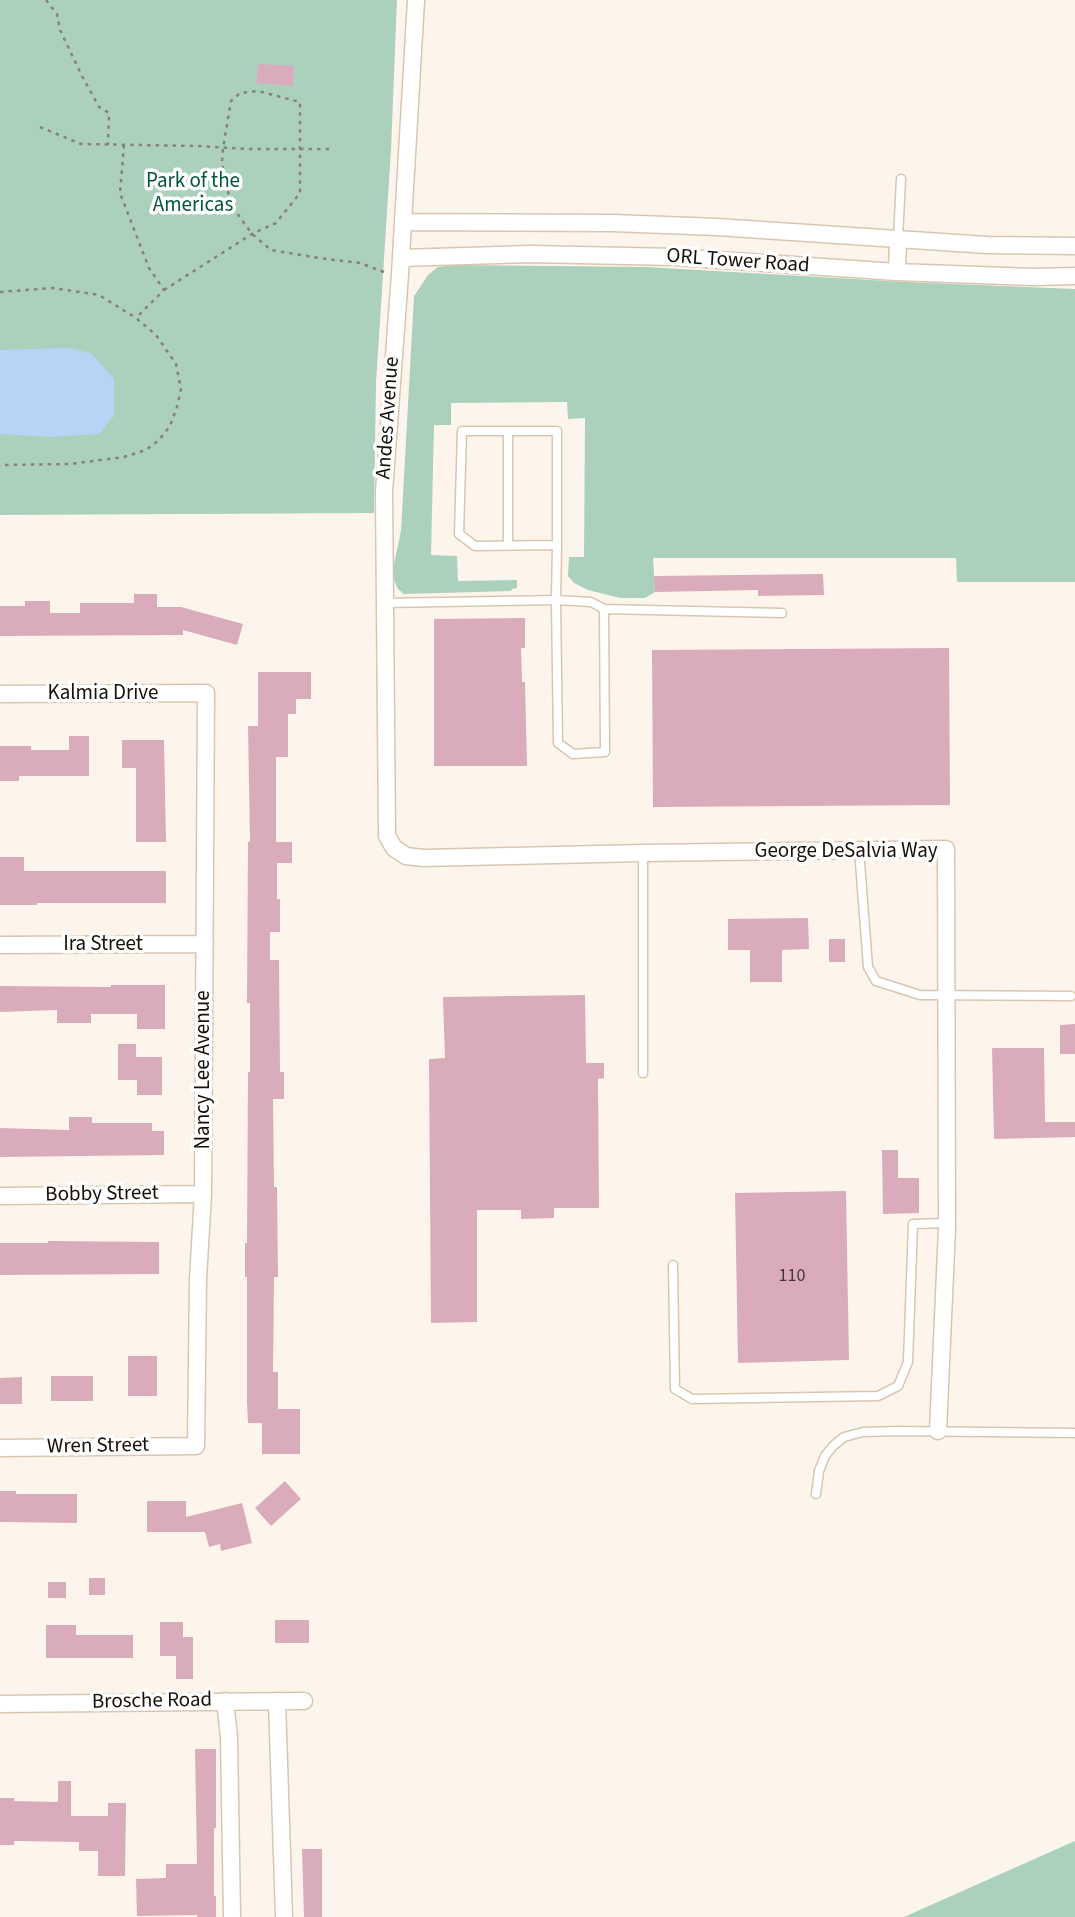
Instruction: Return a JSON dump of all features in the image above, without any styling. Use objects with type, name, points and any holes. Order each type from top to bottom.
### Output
[{"type":"street","name":"Andes Avenue","points":[[387,836],[384,492],[416,0]]},
{"type":"street","name":"ORL Tower Road","points":[[403,222],[612,223],[717,227],[987,245],[1075,246]]},
{"type":"street","points":[[897,272],[898,239]]},
{"type":"street","name":"ORL Tower Road","points":[[400,266],[530,254],[676,257],[897,272],[1075,276]]},
{"type":"street","name":"Kalmia Drive","points":[[0,694],[206,693]]},
{"type":"street","name":"Nancy Lee Avenue","points":[[195,1446],[198,1279],[203,1194],[206,693]]},
{"type":"street","name":"George DeSalvia Way","points":[[387,836],[394,848],[406,856],[423,858],[946,849],[947,1223],[938,1431]]},
{"type":"street","name":"Ira Street","points":[[0,945],[205,944]]},
{"type":"street","name":"Bobby Street","points":[[0,1196],[203,1194]]},
{"type":"street","name":"Wren Street","points":[[0,1448],[195,1446]]},
{"type":"street","name":"Brosche Road","points":[[0,1704],[304,1700]]},
{"type":"street","points":[[225,1701],[229,1737],[232,1917]]},
{"type":"street","points":[[277,1701],[284,1917]]},
{"type":"lane","points":[[898,239],[901,179]]},
{"type":"lane","points":[[557,545],[475,546],[459,534],[462,430],[557,431],[558,743],[573,754],[606,752],[604,609]]},
{"type":"lane","points":[[508,431],[508,545]]},
{"type":"lane","points":[[385,603],[556,600],[592,602],[604,609],[782,613]]},
{"type":"lane","points":[[859,850],[868,967],[876,981],[920,995],[1071,996]]},
{"type":"lane","points":[[643,853],[643,1073]]},
{"type":"lane","points":[[673,1265],[675,1389],[692,1399],[878,1396],[898,1386],[908,1362],[913,1224],[947,1223]]},
{"type":"lane","points":[[816,1493],[819,1471],[825,1456],[844,1437],[863,1433],[938,1431],[1075,1433]]},
{"type":"path","points":[[46,0],[57,14],[60,30],[99,107],[109,113],[108,145]]},
{"type":"path","points":[[136,318],[164,290],[252,234],[276,223],[300,193],[300,102],[258,91],[240,93],[231,101],[222,163],[231,205],[252,234],[271,250],[360,263],[379,271],[400,266]]},
{"type":"path","points":[[40,127],[81,144],[330,149]]},
{"type":"path","points":[[124,145],[120,193],[149,268],[164,290]]},
{"type":"path","points":[[0,292],[52,288],[99,295],[136,318],[156,335],[176,364],[181,389],[170,426],[159,440],[146,450],[124,457],[70,464],[0,465]]},
{"type":"green space","name":"Park of the Americas","points":[[0,0],[397,0],[391,150],[376,383],[374,513],[0,515]]},
{"type":"green space","points":[[438,267],[646,267],[1075,289],[1075,582],[957,582],[956,558],[653,558],[655,592],[645,598],[620,598],[588,590],[574,583],[568,576],[569,557],[584,557],[585,418],[568,419],[567,402],[451,403],[451,425],[434,425],[431,555],[457,556],[458,581],[517,580],[517,588],[511,591],[404,594],[394,580],[394,564],[401,531],[414,296],[428,275]]},
{"type":"green space","points":[[1075,1841],[1075,1917],[904,1917]]},
{"type":"water","points":[[67,348],[91,353],[114,379],[114,416],[99,434],[51,437],[0,434],[0,350]]},
{"type":"building","points":[[258,64],[294,66],[293,86],[257,83]]},
{"type":"building","points":[[823,574],[824,595],[758,596],[758,590],[655,592],[654,576]]},
{"type":"building","points":[[134,594],[157,594],[157,607],[181,607],[243,624],[237,645],[183,630],[183,635],[0,636],[0,606],[25,606],[25,601],[50,601],[50,613],[80,613],[80,603],[134,603]]},
{"type":"building","points":[[525,618],[525,648],[521,648],[522,682],[525,682],[527,766],[434,766],[434,619]]},
{"type":"building","points":[[949,648],[950,805],[653,807],[652,650]]},
{"type":"building","points":[[258,672],[311,672],[311,699],[296,699],[296,714],[288,714],[288,757],[276,757],[276,842],[292,842],[292,863],[277,863],[280,932],[270,932],[270,960],[279,960],[280,1072],[284,1072],[284,1099],[273,1099],[278,1277],[274,1277],[273,1372],[278,1372],[278,1409],[300,1409],[300,1454],[262,1454],[262,1423],[248,1423],[245,1243],[250,1072],[250,1003],[247,1003],[250,842],[248,726],[258,726]]},
{"type":"building","points":[[69,736],[89,736],[89,776],[19,776],[19,781],[0,781],[0,746],[31,746],[31,750],[69,750]]},
{"type":"building","points":[[122,740],[164,740],[166,842],[136,842],[136,768],[122,768]]},
{"type":"building","points":[[0,857],[24,857],[24,871],[166,871],[166,903],[0,905]]},
{"type":"building","points":[[808,918],[809,949],[782,950],[782,982],[750,982],[750,950],[728,950],[728,919]]},
{"type":"building","points":[[829,939],[845,939],[845,962],[829,962]]},
{"type":"building","points":[[165,985],[165,1029],[137,1029],[137,1014],[91,1014],[91,1023],[57,1023],[57,1010],[0,1012],[0,986]]},
{"type":"building","points":[[585,995],[586,1063],[604,1063],[604,1078],[598,1079],[599,1208],[554,1208],[554,1218],[521,1219],[521,1210],[477,1210],[477,1322],[431,1323],[429,1059],[445,1058],[443,997]]},
{"type":"building","points":[[1075,1024],[1075,1054],[1060,1054],[1060,1025]]},
{"type":"building","points":[[118,1044],[136,1044],[136,1057],[162,1057],[162,1095],[137,1095],[137,1080],[118,1080]]},
{"type":"building","points":[[992,1048],[1044,1048],[1045,1122],[1075,1122],[1075,1137],[994,1139]]},
{"type":"building","points":[[69,1117],[92,1117],[92,1123],[152,1123],[152,1131],[164,1131],[164,1155],[0,1157],[0,1128],[69,1130]]},
{"type":"building","points":[[882,1150],[898,1150],[898,1178],[919,1178],[919,1213],[883,1214]]},
{"type":"building","points":[[846,1191],[849,1360],[738,1363],[735,1193]]},
{"type":"building","points":[[159,1242],[159,1274],[0,1275],[0,1243]]},
{"type":"building","points":[[128,1356],[157,1356],[157,1396],[128,1396]]},
{"type":"building","points":[[51,1376],[93,1376],[93,1401],[51,1401]]},
{"type":"building","points":[[22,1377],[22,1404],[0,1404],[0,1378]]},
{"type":"building","points":[[285,1481],[301,1499],[271,1526],[255,1508]]},
{"type":"building","points":[[0,1491],[16,1491],[16,1494],[77,1494],[77,1523],[0,1522]]},
{"type":"building","points":[[147,1501],[186,1501],[186,1517],[242,1503],[252,1543],[221,1551],[220,1544],[209,1547],[205,1532],[147,1532]]},
{"type":"building","points":[[89,1578],[105,1578],[105,1595],[89,1595]]},
{"type":"building","points":[[48,1582],[66,1582],[66,1598],[48,1598]]},
{"type":"building","points":[[275,1620],[309,1620],[309,1643],[275,1643]]},
{"type":"building","points":[[160,1622],[183,1622],[183,1637],[193,1637],[193,1679],[176,1679],[176,1656],[160,1656]]},
{"type":"building","points":[[46,1625],[76,1625],[76,1635],[133,1635],[133,1658],[46,1658]]},
{"type":"building","points":[[195,1749],[216,1749],[216,1917],[137,1916],[136,1879],[166,1878],[166,1864],[197,1864]]},
{"type":"building","points":[[58,1781],[71,1781],[71,1816],[108,1816],[108,1803],[126,1803],[125,1876],[98,1876],[98,1851],[79,1851],[79,1842],[14,1841],[14,1845],[0,1845],[0,1798],[58,1802]]},
{"type":"building","points":[[302,1849],[322,1849],[322,1917],[304,1917]]}]
